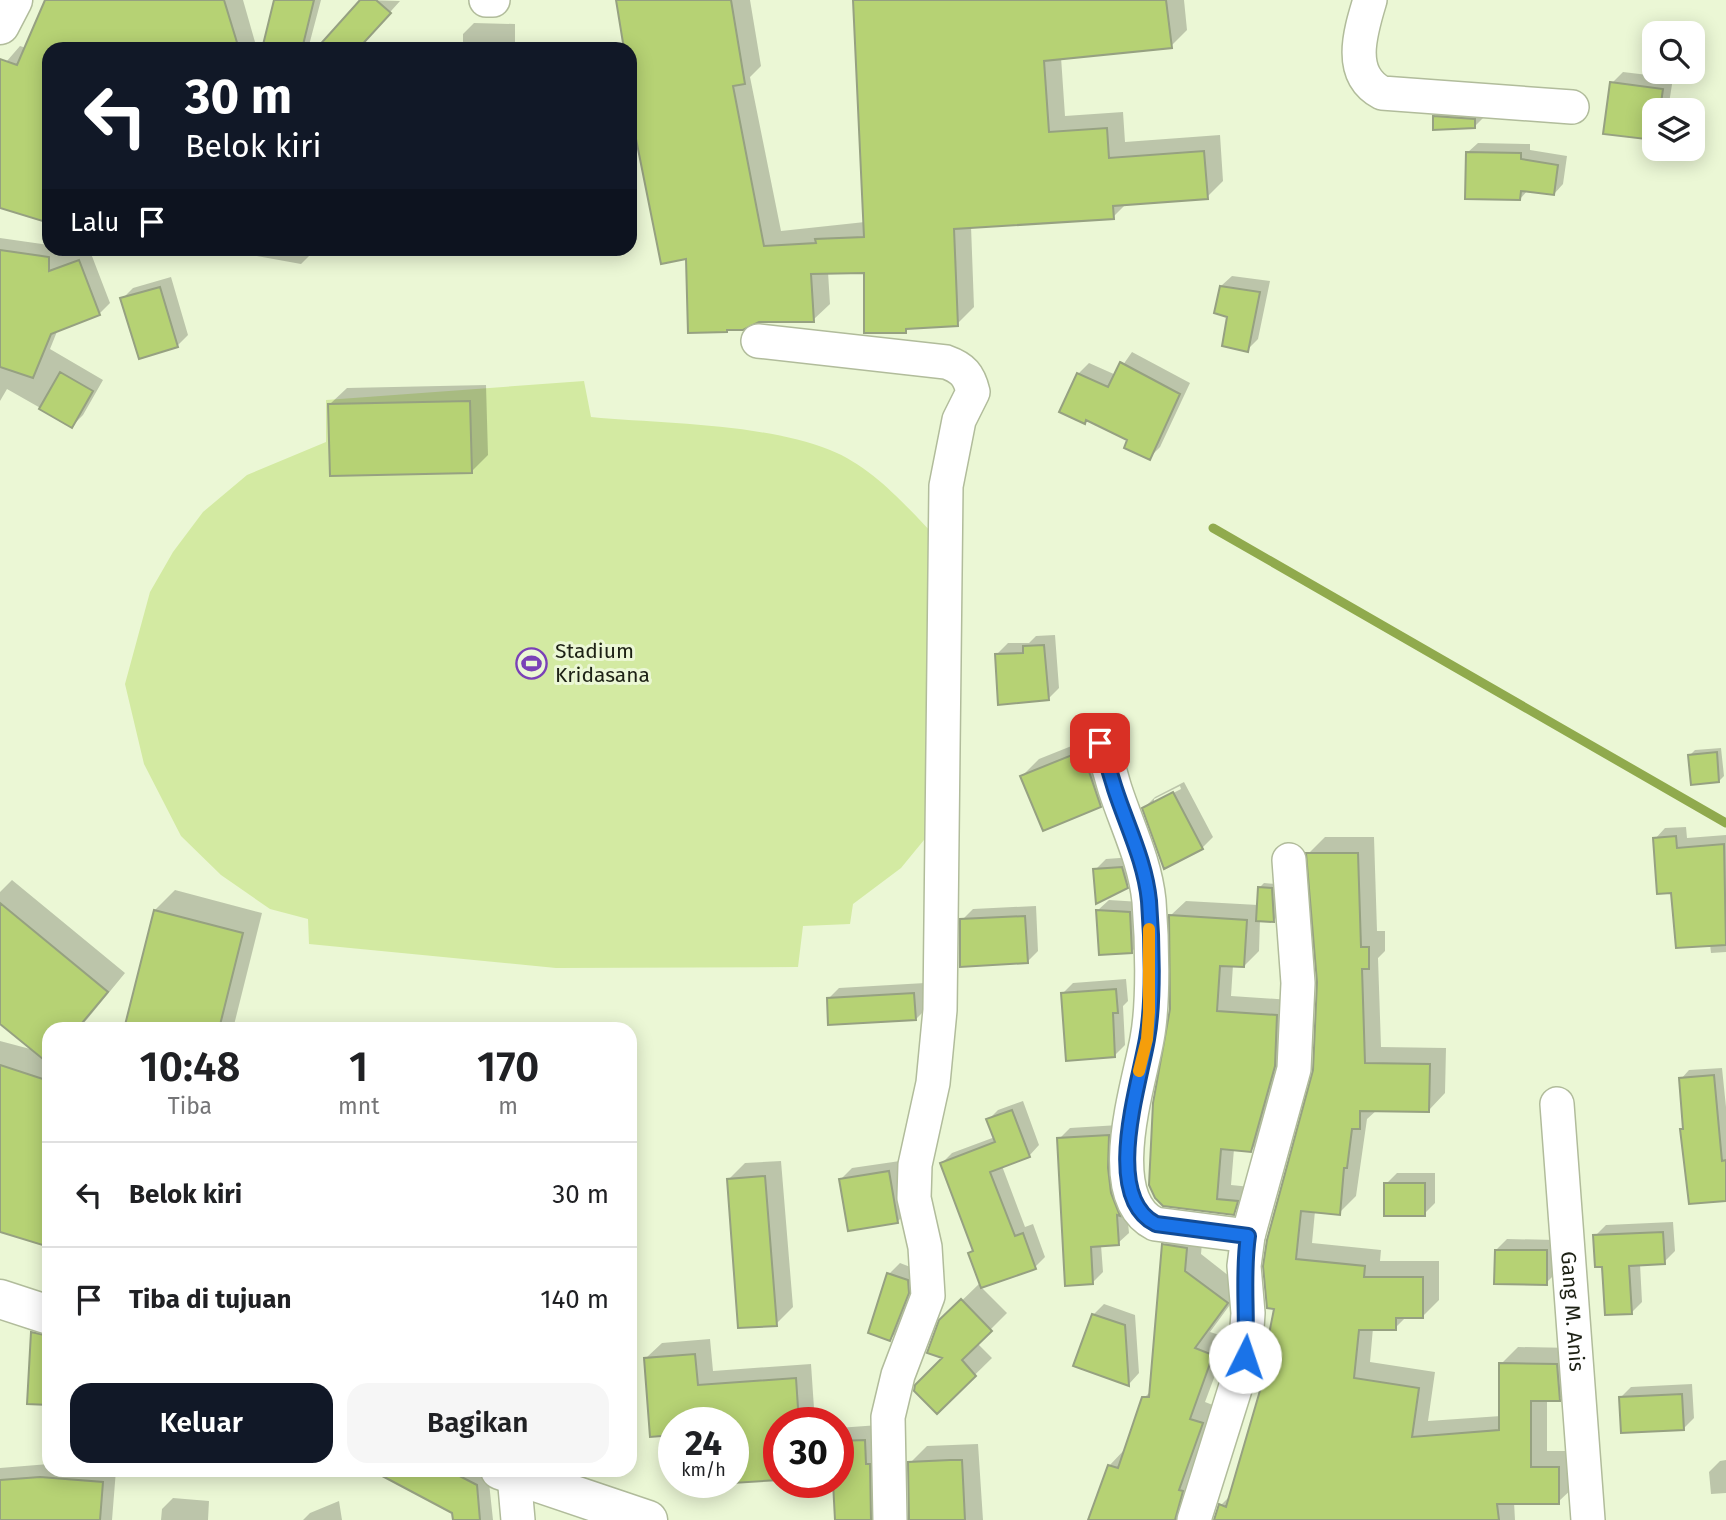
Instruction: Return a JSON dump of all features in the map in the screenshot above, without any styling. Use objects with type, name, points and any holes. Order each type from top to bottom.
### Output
[{"type":"street","points":[[0,25],[13,0]]},
{"type":"street","points":[[486,0],[493,0]]},
{"type":"street","points":[[1370,0],[1363,22],[1359,66],[1363,79],[1382,93],[1572,107]]},
{"type":"street","points":[[758,341],[946,362],[961,368],[970,379],[973,392],[959,420],[946,486],[940,1010],[933,1083],[915,1165],[914,1198],[925,1247],[928,1296],[898,1376],[888,1417],[890,1520]]},
{"type":"street","points":[[1100,743],[1142,861],[1149,905],[1149,1012],[1147,1039],[1129,1123],[1129,1192],[1144,1218],[1156,1224],[1248,1236]]},
{"type":"street","points":[[1194,1520],[1245,1357],[1248,1313],[1244,1266],[1248,1236],[1294,1069],[1297,983],[1289,860]]},
{"type":"street","name":"Gang M. Anis","points":[[1558,1104],[1588,1520]]},
{"type":"street","points":[[0,1299],[42,1313]]},
{"type":"street","points":[[508,1477],[518,1520]]},
{"type":"street","points":[[519,1477],[649,1520]]},
{"type":"green space","name":"Stadium Kridasana","points":[[584,381],[591,417],[681,423],[774,434],[803,441],[846,457],[875,477],[937,538],[933,829],[901,868],[853,904],[850,924],[803,926],[798,967],[556,968],[309,944],[308,919],[270,909],[221,875],[181,836],[144,764],[125,684],[150,592],[173,552],[203,512],[247,475],[326,442],[326,400]]},
{"type":"building","points":[[45,0],[224,0],[237,42],[42,42],[42,221],[0,208],[0,59],[17,65]]},
{"type":"building","points":[[274,0],[314,0],[304,42],[264,42]]},
{"type":"building","points":[[360,0],[376,0],[391,13],[364,42],[322,42]]},
{"type":"building","points":[[616,0],[731,0],[745,84],[733,86],[764,246],[816,243],[815,239],[864,237],[853,0],[1166,0],[1172,48],[1044,61],[1049,132],[1107,128],[1109,158],[1204,151],[1208,199],[1113,206],[1114,219],[954,229],[958,326],[906,329],[906,333],[864,333],[864,273],[811,274],[814,322],[759,322],[743,330],[688,333],[686,259],[661,264],[637,144],[637,42],[623,42]]},
{"type":"building","points":[[1610,82],[1663,89],[1662,98],[1642,98],[1642,139],[1603,134]]},
{"type":"building","points":[[1433,116],[1475,119],[1475,128],[1433,130]]},
{"type":"building","points":[[1466,152],[1521,153],[1521,159],[1558,165],[1554,195],[1521,191],[1520,200],[1465,199]]},
{"type":"building","points":[[0,250],[49,257],[49,271],[79,260],[100,315],[51,334],[33,378],[0,367]]},
{"type":"building","points":[[1220,286],[1260,292],[1248,352],[1222,346],[1227,317],[1214,313]]},
{"type":"building","points":[[160,287],[178,347],[139,359],[120,298]]},
{"type":"building","points":[[1120,362],[1180,394],[1150,460],[1124,448],[1127,440],[1086,420],[1085,424],[1059,412],[1077,373],[1108,387]]},
{"type":"building","points":[[60,372],[93,391],[72,428],[39,409]]},
{"type":"building","points":[[470,401],[472,473],[330,476],[328,404]]},
{"type":"building","points":[[1044,645],[1049,700],[998,705],[995,654],[1023,653],[1023,646]]},
{"type":"building","points":[[1082,751],[1101,807],[1043,831],[1020,776]]},
{"type":"building","points":[[1717,752],[1719,782],[1691,785],[1688,755]]},
{"type":"building","points":[[1173,792],[1203,849],[1164,869],[1142,808]]},
{"type":"building","points":[[1676,836],[1677,848],[1724,844],[1726,945],[1676,948],[1671,893],[1657,894],[1653,838]]},
{"type":"building","points":[[1306,853],[1358,853],[1361,947],[1369,947],[1369,969],[1362,969],[1365,1063],[1430,1064],[1429,1112],[1360,1111],[1360,1129],[1352,1129],[1347,1168],[1344,1168],[1340,1215],[1301,1211],[1296,1259],[1365,1266],[1364,1277],[1423,1277],[1423,1318],[1396,1318],[1396,1330],[1359,1330],[1354,1378],[1419,1388],[1412,1437],[1499,1430],[1499,1363],[1557,1364],[1560,1401],[1531,1401],[1531,1467],[1559,1467],[1559,1504],[1497,1504],[1499,1520],[1214,1520],[1219,1504],[1226,1507],[1266,1370],[1262,1369],[1274,1309],[1267,1308],[1263,1266],[1267,1240],[1313,1070],[1317,982]]},
{"type":"building","points":[[1122,867],[1128,888],[1096,904],[1093,869]]},
{"type":"building","points":[[1258,887],[1272,888],[1274,922],[1256,921]]},
{"type":"building","points":[[0,903],[108,992],[83,1022],[42,1022],[42,1058],[0,1024]]},
{"type":"building","points":[[154,910],[243,933],[221,1022],[126,1022]]},
{"type":"building","points":[[1096,910],[1130,912],[1132,953],[1099,955]]},
{"type":"building","points":[[1169,915],[1247,920],[1244,967],[1220,966],[1217,1011],[1277,1015],[1275,1066],[1251,1152],[1221,1149],[1217,1199],[1238,1201],[1234,1215],[1163,1206],[1155,1198],[1149,1185],[1153,1103],[1170,1009]]},
{"type":"building","points":[[1025,916],[1028,963],[960,967],[960,919]]},
{"type":"building","points":[[1116,989],[1118,1013],[1113,1013],[1115,1057],[1066,1061],[1061,993]]},
{"type":"building","points":[[914,993],[916,1020],[828,1025],[827,998]]},
{"type":"building","points":[[0,1065],[42,1079],[42,1245],[0,1232]]},
{"type":"building","points":[[1714,1075],[1722,1161],[1726,1160],[1726,1201],[1689,1204],[1680,1129],[1683,1129],[1679,1078]]},
{"type":"building","points":[[1012,1110],[1030,1157],[990,1172],[1015,1236],[1023,1233],[1036,1269],[981,1288],[968,1253],[973,1251],[940,1163],[995,1142],[986,1119]]},
{"type":"building","points":[[1109,1135],[1108,1168],[1111,1193],[1120,1216],[1117,1215],[1119,1245],[1091,1247],[1093,1284],[1065,1286],[1057,1138]]},
{"type":"building","points":[[889,1171],[898,1223],[848,1231],[839,1179]]},
{"type":"building","points":[[765,1176],[777,1326],[738,1328],[727,1179]]},
{"type":"building","points":[[1384,1183],[1425,1183],[1425,1216],[1384,1216]]},
{"type":"building","points":[[1663,1232],[1665,1264],[1629,1266],[1632,1314],[1605,1315],[1602,1267],[1595,1267],[1593,1235]]},
{"type":"building","points":[[1162,1244],[1187,1248],[1185,1271],[1228,1303],[1195,1348],[1213,1355],[1190,1419],[1203,1423],[1179,1490],[1183,1491],[1175,1520],[1088,1520],[1108,1465],[1118,1468],[1142,1397],[1149,1397]]},
{"type":"building","points":[[1495,1250],[1547,1250],[1547,1285],[1494,1284]]},
{"type":"building","points":[[887,1273],[908,1280],[909,1293],[890,1341],[868,1333]]},
{"type":"building","points":[[961,1299],[992,1331],[962,1360],[976,1376],[937,1414],[914,1391],[915,1385],[942,1358],[927,1353],[939,1320]]},
{"type":"building","points":[[1092,1314],[1125,1325],[1129,1386],[1073,1366]]},
{"type":"building","points":[[31,1332],[42,1334],[42,1405],[27,1404]]},
{"type":"building","points":[[695,1354],[698,1385],[796,1378],[798,1407],[763,1407],[763,1481],[749,1482],[749,1407],[658,1407],[658,1436],[650,1437],[644,1358]]},
{"type":"building","points":[[1682,1394],[1684,1430],[1621,1433],[1619,1397]]},
{"type":"building","points":[[854,1440],[865,1440],[866,1464],[870,1464],[871,1520],[835,1520],[834,1498],[854,1498]]},
{"type":"building","points":[[962,1460],[965,1520],[909,1520],[908,1462]]},
{"type":"building","points":[[40,1477],[103,1482],[100,1520],[0,1520],[0,1480]]},
{"type":"building","points":[[384,1477],[462,1477],[477,1485],[480,1520],[453,1520],[452,1513]]},
{"type":"waterway","points":[[1213,528],[1726,823]]},
{"type":"slow traffic","points":[[1139,1071],[1147,1039],[1149,1012],[1149,929]]},
{"type":"place","name":"Stadium Kridasana","points":[[532,663]]},
{"type":"route","points":[[1100,743],[1142,861],[1149,905],[1149,1012],[1147,1039],[1129,1123],[1129,1192],[1144,1218],[1156,1224],[1248,1236],[1244,1266],[1248,1313],[1245,1357]]}]
